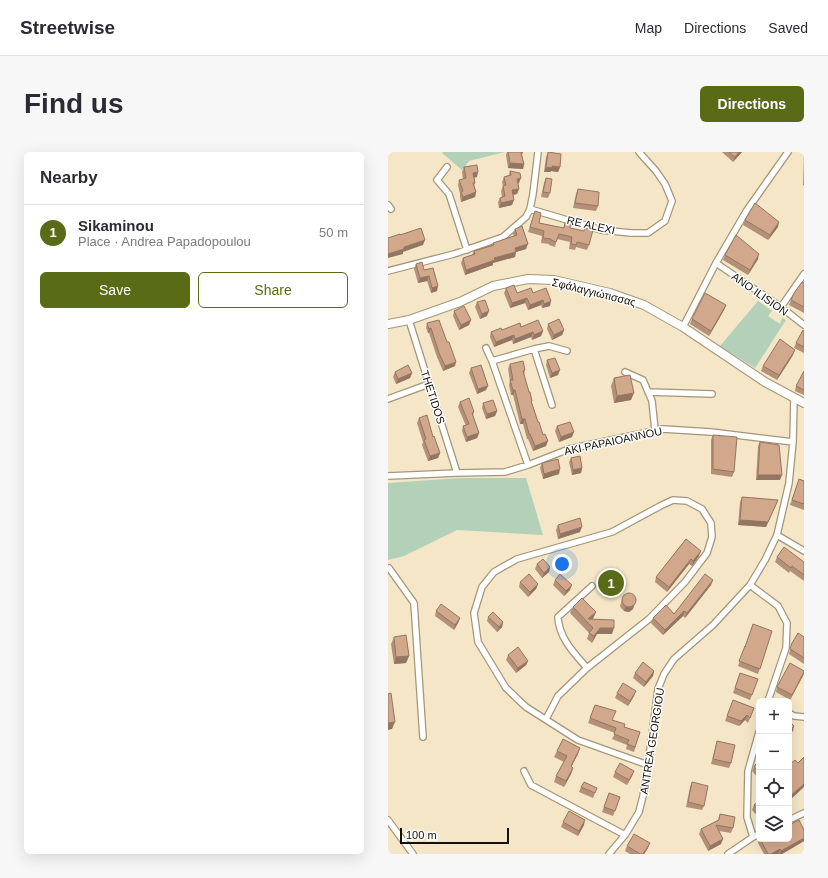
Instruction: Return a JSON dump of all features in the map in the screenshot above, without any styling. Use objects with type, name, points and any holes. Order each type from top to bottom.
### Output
[{"type":"street","points":[[388,272],[454,254],[503,238],[526,217],[530,209],[538,152]]},
{"type":"street","name":"RE ALEXI","points":[[530,209],[601,230],[648,233],[666,221],[672,201],[665,184],[656,171],[638,152]]},
{"type":"street","points":[[684,327],[716,263],[747,210],[788,152]]},
{"type":"street","points":[[447,167],[437,180],[449,194],[467,250]]},
{"type":"street","name":"ANO ILISION","points":[[716,263],[781,307],[804,325]]},
{"type":"street","points":[[781,307],[804,274]]},
{"type":"street","name":"Σφάλαγγιώτισσας","points":[[388,324],[409,320],[460,302],[493,286],[528,279],[554,280],[610,293],[644,305],[684,327],[765,382],[804,403]]},
{"type":"street","name":"THETIDOS","points":[[409,320],[457,473]]},
{"type":"street","points":[[492,361],[549,346],[568,351]]},
{"type":"street","points":[[486,348],[492,361],[528,465]]},
{"type":"street","points":[[534,349],[552,405]]},
{"type":"street","points":[[625,372],[643,380],[652,401],[655,430]]},
{"type":"street","points":[[388,399],[429,384]]},
{"type":"street","points":[[648,392],[712,394]]},
{"type":"street","name":"ANTREA GEORGIOU","points":[[609,854],[625,835],[639,812],[648,765],[658,689],[664,674],[674,659],[713,625],[750,585],[765,560],[777,535],[789,483],[793,442],[794,398]]},
{"type":"street","name":"AKI PAPAIOANNOU","points":[[388,476],[505,472],[569,449],[663,429],[711,432],[793,442]]},
{"type":"street","points":[[546,719],[558,696],[587,668],[649,619],[685,582],[707,553],[712,537],[711,523],[702,509],[687,501],[673,500],[662,504],[612,532],[517,559],[494,572],[482,587],[474,613],[478,642],[506,688],[526,707],[578,740],[648,765]]},
{"type":"street","points":[[777,535],[804,550]]},
{"type":"street","points":[[389,568],[414,602],[423,737]]},
{"type":"street","points":[[750,585],[778,606],[786,623],[786,648],[769,698]]},
{"type":"street","points":[[587,668],[565,640],[558,624],[558,617],[592,586]]},
{"type":"street","points":[[792,715],[804,717]]},
{"type":"street","points":[[753,837],[747,818],[748,771],[758,734]]},
{"type":"street","points":[[524,770],[531,785],[625,835]]},
{"type":"street","points":[[792,819],[804,813]]},
{"type":"street","points":[[388,820],[413,854]]},
{"type":"street","points":[[728,854],[756,836]]},
{"type":"green space","points":[[505,152],[469,161],[462,170],[442,153]]},
{"type":"green space","points":[[758,301],[772,311],[768,316],[780,324],[782,318],[786,320],[755,368],[720,346]]},
{"type":"green space","points":[[461,478],[526,478],[543,535],[457,530],[404,556],[388,560],[388,483]]},
{"type":"building","points":[[508,152],[523,152],[521,153],[524,164],[510,163]]},
{"type":"building","points":[[548,152],[561,154],[560,167],[546,167]]},
{"type":"building","points":[[729,152],[739,152],[735,157]]},
{"type":"building","points":[[477,165],[478,172],[473,173],[475,183],[473,183],[476,192],[463,197],[461,192],[463,191],[459,180],[466,178],[464,167]]},
{"type":"building","points":[[510,171],[520,173],[521,178],[517,179],[519,189],[512,190],[514,200],[501,203],[500,198],[505,196],[503,186],[506,185],[504,177],[511,175]]},
{"type":"building","points":[[546,178],[552,179],[550,193],[543,192]]},
{"type":"building","points":[[578,189],[599,192],[598,206],[575,203]]},
{"type":"building","points":[[755,203],[779,222],[770,235],[745,220]]},
{"type":"building","points":[[535,211],[541,213],[539,223],[564,228],[565,223],[571,224],[570,228],[584,231],[585,228],[593,230],[589,245],[577,242],[576,245],[571,244],[572,237],[559,234],[556,242],[551,239],[543,238],[544,231],[530,227]]},
{"type":"building","points":[[522,226],[528,244],[515,248],[516,252],[494,258],[495,260],[466,270],[463,258],[475,254],[474,251],[494,245],[493,243],[517,235],[515,229]]},
{"type":"building","points":[[421,228],[425,240],[388,254],[388,238]]},
{"type":"building","points":[[736,235],[759,254],[750,270],[725,255]]},
{"type":"building","points":[[422,262],[424,270],[433,268],[438,286],[432,288],[429,276],[420,278],[416,264]]},
{"type":"building","points":[[802,282],[804,283],[804,307],[791,300]]},
{"type":"building","points":[[514,285],[517,293],[531,288],[533,293],[546,288],[551,301],[544,304],[543,300],[530,305],[527,298],[512,303],[506,288]]},
{"type":"building","points":[[705,293],[726,305],[711,331],[692,319]]},
{"type":"building","points":[[485,300],[489,311],[482,314],[477,302]]},
{"type":"building","points":[[464,306],[471,320],[461,325],[454,311]]},
{"type":"building","points":[[559,319],[564,330],[554,335],[548,324]]},
{"type":"building","points":[[439,320],[456,362],[445,366],[431,328],[429,329],[427,323]]},
{"type":"building","points":[[538,320],[543,331],[534,335],[533,332],[515,339],[514,335],[496,342],[491,332],[501,328],[502,330],[520,323],[521,327]]},
{"type":"building","points":[[803,330],[804,331],[804,347],[796,343]]},
{"type":"building","points":[[780,339],[795,350],[779,375],[763,366]]},
{"type":"building","points":[[555,358],[560,370],[552,373],[547,360]]},
{"type":"building","points":[[523,361],[525,370],[523,371],[530,392],[531,401],[543,435],[545,434],[548,441],[535,446],[529,434],[525,419],[522,419],[515,390],[513,390],[510,380],[513,380],[510,364]]},
{"type":"building","points":[[408,365],[412,373],[398,379],[395,372]]},
{"type":"building","points":[[481,365],[488,386],[478,389],[471,368]]},
{"type":"building","points":[[804,371],[804,390],[796,386]]},
{"type":"building","points":[[630,375],[634,393],[617,396],[614,378]]},
{"type":"building","points":[[469,398],[474,412],[472,413],[479,433],[467,437],[463,426],[469,424],[460,402]]},
{"type":"building","points":[[493,400],[497,411],[487,414],[483,403]]},
{"type":"building","points":[[427,415],[433,437],[434,436],[440,453],[430,456],[424,440],[426,439],[419,418]]},
{"type":"building","points":[[570,422],[574,432],[561,437],[557,426]]},
{"type":"building","points":[[713,435],[737,437],[734,472],[713,469]]},
{"type":"building","points":[[760,442],[779,445],[782,475],[758,475]]},
{"type":"building","points":[[580,456],[582,468],[573,470],[571,458]]},
{"type":"building","points":[[558,459],[560,469],[544,474],[542,463]]},
{"type":"building","points":[[799,479],[804,481],[804,504],[792,500]]},
{"type":"building","points":[[742,497],[778,500],[768,522],[740,520]]},
{"type":"building","points":[[580,518],[582,527],[560,534],[558,525]]},
{"type":"building","points":[[686,539],[701,551],[693,561],[691,559],[669,587],[656,577]]},
{"type":"building","points":[[784,547],[804,562],[804,575],[792,566],[791,568],[777,557]]},
{"type":"building","points":[[543,559],[550,567],[544,573],[537,564]]},
{"type":"building","points":[[529,574],[538,584],[530,592],[520,582]]},
{"type":"building","points":[[560,574],[572,585],[566,591],[555,580]]},
{"type":"building","points":[[705,574],[713,580],[687,613],[684,611],[665,630],[653,618],[666,605],[674,614]]},
{"type":"building","points":[[629,593],[634,595],[636,600],[634,605],[629,607],[624,605],[622,600],[624,595]]},
{"type":"building","points":[[582,598],[596,612],[588,619],[614,620],[614,628],[600,628],[594,636],[589,633],[593,628],[573,607]]},
{"type":"building","points":[[441,604],[460,618],[455,625],[436,611]]},
{"type":"building","points":[[493,612],[503,622],[499,627],[488,617]]},
{"type":"building","points":[[753,624],[772,631],[760,669],[739,661]]},
{"type":"building","points":[[798,633],[804,637],[804,658],[790,649]]},
{"type":"building","points":[[406,635],[409,656],[396,657],[394,637]]},
{"type":"building","points":[[518,647],[528,661],[518,668],[508,655]]},
{"type":"building","points":[[643,662],[654,671],[646,682],[635,673]]},
{"type":"building","points":[[790,663],[804,671],[792,695],[777,687]]},
{"type":"building","points":[[740,673],[758,679],[752,695],[735,688]]},
{"type":"building","points":[[623,683],[636,691],[630,701],[617,693]]},
{"type":"building","points":[[391,693],[395,722],[388,723],[388,694]]},
{"type":"building","points":[[733,700],[754,708],[750,718],[747,715],[741,721],[727,716]]},
{"type":"building","points":[[595,705],[616,711],[612,720],[625,724],[624,727],[640,732],[635,747],[627,744],[629,740],[614,734],[616,728],[590,718]]},
{"type":"building","points":[[563,739],[580,748],[571,766],[573,768],[566,781],[556,776],[567,756],[557,751]]},
{"type":"building","points":[[717,741],[735,745],[731,763],[713,759]]},
{"type":"building","points":[[804,757],[804,784],[792,794],[792,762],[795,760],[798,763]]},
{"type":"building","points":[[620,763],[634,771],[629,780],[615,772]]},
{"type":"building","points":[[584,782],[597,788],[595,793],[581,787]]},
{"type":"building","points":[[692,782],[708,786],[704,806],[688,802]]},
{"type":"building","points":[[609,793],[620,797],[615,811],[604,807]]},
{"type":"building","points":[[569,811],[585,820],[579,831],[563,822]]},
{"type":"building","points":[[720,814],[735,817],[733,828],[716,825],[723,839],[710,846],[701,829],[719,820]]},
{"type":"building","points":[[799,820],[804,830],[804,838],[781,851],[780,849],[768,854],[762,842],[792,842],[792,824]]},
{"type":"building","points":[[634,834],[650,843],[643,854],[640,854],[627,846]]},
{"type":"place","name":"Sikaminou","points":[[611,583]]}]
